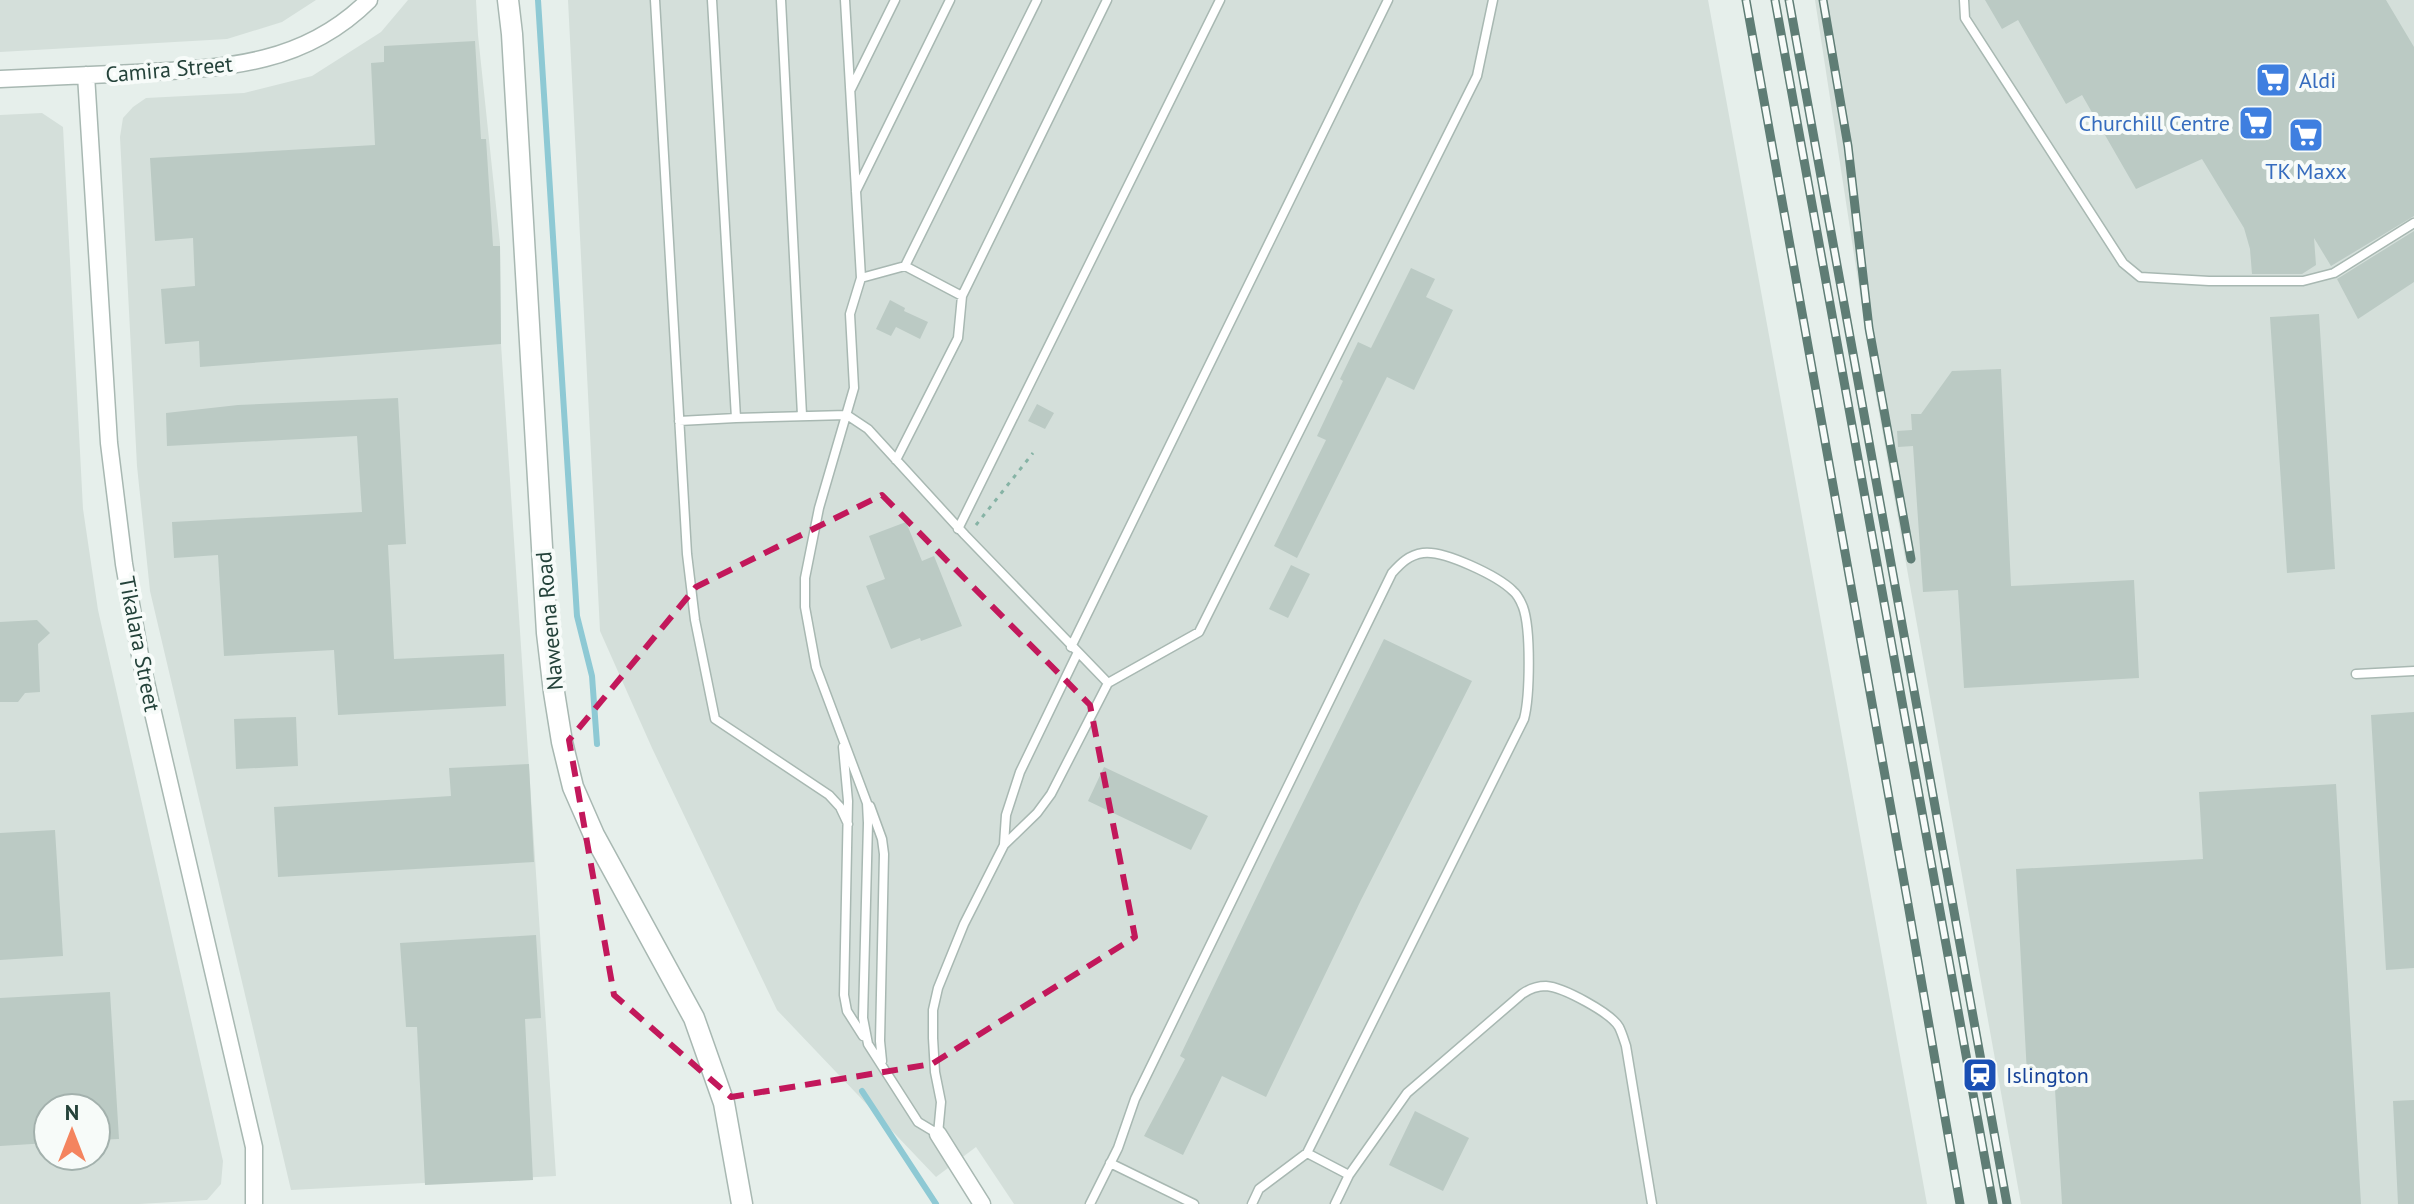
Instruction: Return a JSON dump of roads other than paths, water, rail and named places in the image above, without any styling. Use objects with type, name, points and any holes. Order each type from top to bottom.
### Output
[{"type":"street","name":"Camira Street","points":[[0,79],[215,69],[271,57],[321,38],[369,0]]},
{"type":"street","name":"Naweena Road","points":[[508,0],[547,633],[562,742],[573,787],[594,835],[694,1018],[724,1103],[742,1204]]},
{"type":"street","name":"Tikalara Street","points":[[86,75],[109,443],[124,564],[141,661],[254,1147],[254,1204]]},
{"type":"street","points":[[938,1134],[982,1204]]},
{"type":"lane","points":[[655,0],[687,554],[695,620],[715,719],[829,795],[840,807],[848,824]]},
{"type":"lane","points":[[712,0],[736,418]]},
{"type":"lane","points":[[781,0],[802,415]]},
{"type":"lane","points":[[845,0],[861,278],[850,314],[854,388],[819,508],[805,578],[805,607],[816,667],[882,839],[880,1050],[887,1073]]},
{"type":"lane","points":[[850,92],[895,0]]},
{"type":"lane","points":[[856,192],[950,0]]},
{"type":"lane","points":[[905,266],[1037,0]]},
{"type":"lane","points":[[896,460],[958,338],[962,296],[1107,0]]},
{"type":"lane","points":[[961,532],[1220,0]]},
{"type":"lane","points":[[1004,845],[1006,815],[1020,772],[1074,650],[1388,0]]},
{"type":"lane","points":[[841,730],[847,774],[848,824],[845,1003],[847,1011],[918,1122],[938,1134],[941,1102],[935,1072],[933,1010],[938,988],[964,924],[1004,845],[1037,813],[1051,794],[1108,683],[1199,632],[1477,76],[1493,0]]},
{"type":"lane","points":[[1964,0],[1965,18],[2123,263],[2140,277],[2303,281],[2334,273],[2414,223]]},
{"type":"lane","points":[[861,278],[905,266],[962,296]]},
{"type":"lane","points":[[679,421],[847,415],[868,429],[961,532],[1108,683]]},
{"type":"lane","points":[[1090,1204],[1135,1099],[1392,573],[1406,558],[1421,554],[1446,555],[1504,583],[1516,594],[1527,622],[1527,707],[1520,730],[1307,1153],[1259,1189],[1252,1204]]},
{"type":"lane","points":[[2356,674],[2414,671]]},
{"type":"lane","points":[[864,790],[868,823],[863,1025],[868,1044]]},
{"type":"lane","points":[[1335,1204],[1349,1175],[1407,1093],[1522,994],[1529,989],[1546,986],[1604,1013],[1619,1027],[1626,1046],[1652,1204]]},
{"type":"lane","points":[[1307,1153],[1349,1175]]},
{"type":"lane","points":[[1110,1163],[1194,1204]]},
{"type":"waterway","points":[[538,0],[577,616],[592,676],[597,744]]},
{"type":"waterway","points":[[862,1091],[936,1204]]},
{"type":"railway","points":[[1746,0],[1960,1204]]},
{"type":"railway","points":[[1775,0],[1993,1204]]},
{"type":"railway","points":[[1789,0],[2007,1204]]},
{"type":"railway","points":[[1823,0],[1848,146],[1869,328],[1911,559]]},
{"type":"place","name":"Aldi","points":[[2273,80]]},
{"type":"place","name":"Churchill Centre","points":[[2256,123]]},
{"type":"place","name":"TK Maxx","points":[[2306,135]]},
{"type":"place","name":"Islington","points":[[1980,1075]]}]
